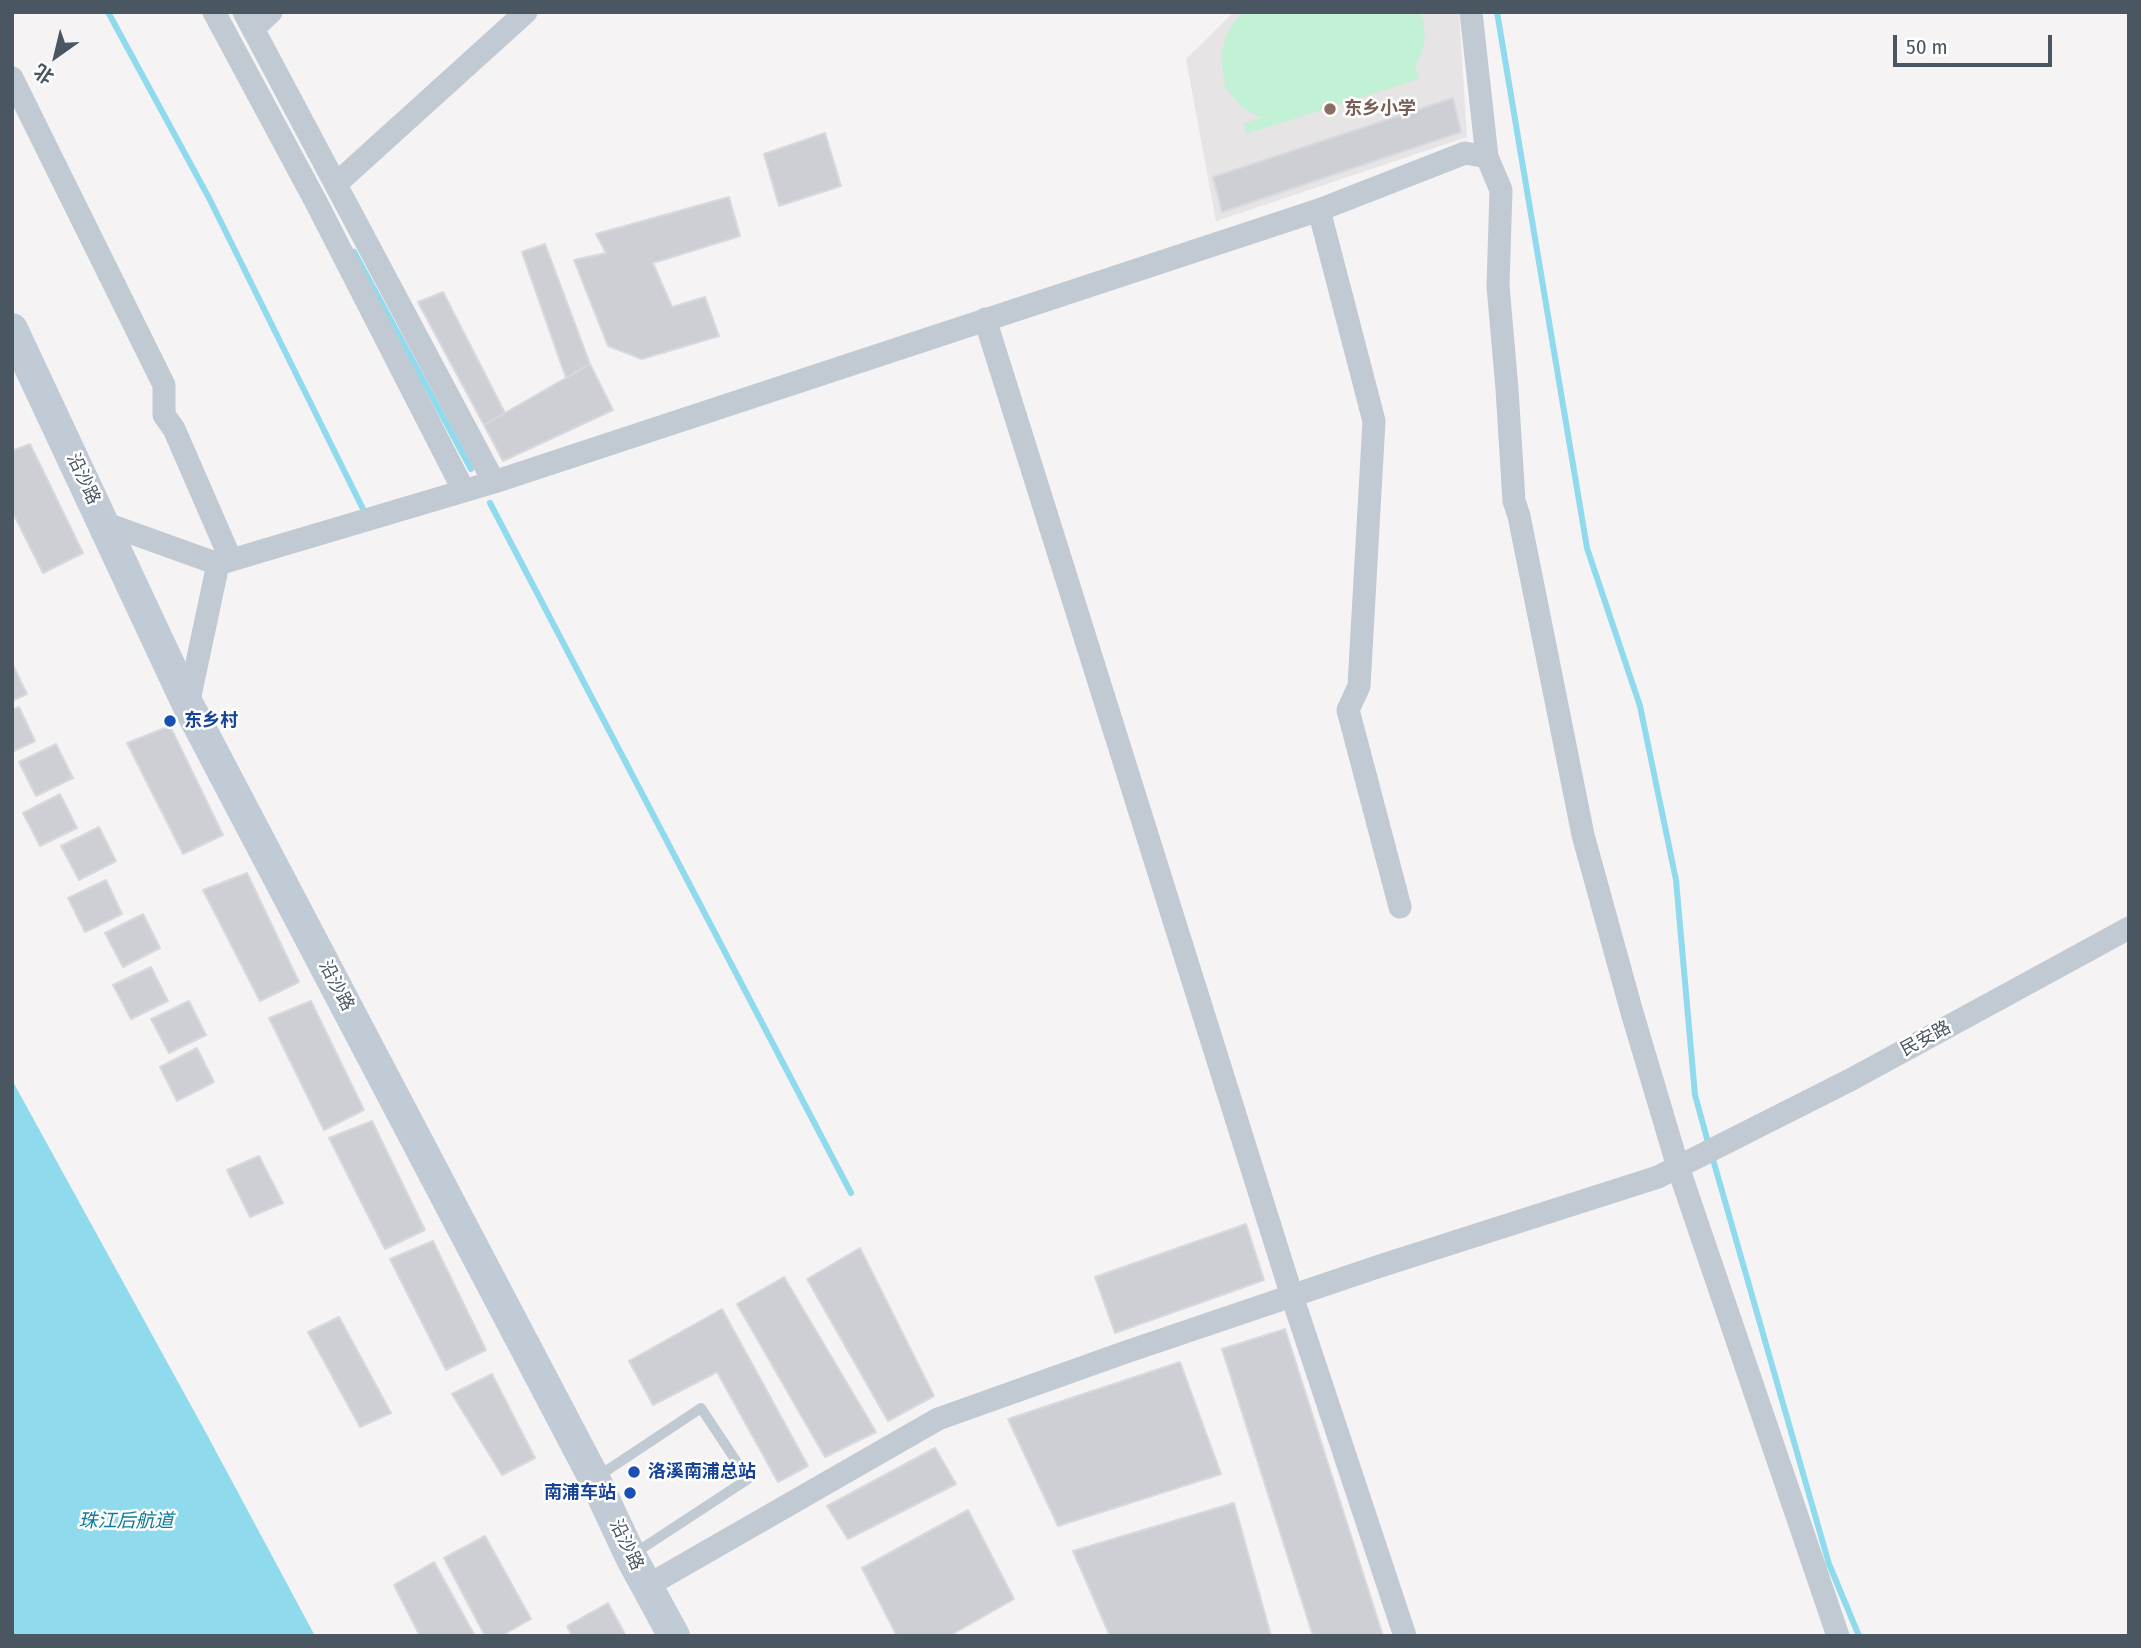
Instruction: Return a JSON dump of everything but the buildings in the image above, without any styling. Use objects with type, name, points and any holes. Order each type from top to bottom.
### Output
[{"type":"street","points":[[214,12],[316,202],[464,491]]},
{"type":"street","points":[[271,12],[249,20],[494,482]]},
{"type":"street","points":[[335,184],[526,12]]},
{"type":"street","points":[[1471,12],[1487,157],[1501,190],[1498,286],[1514,501],[1584,835],[1631,1009],[1678,1167],[1838,1636]]},
{"type":"street","points":[[12,78],[164,385],[164,415],[174,429],[224,562],[188,705]]},
{"type":"street","points":[[104,523],[224,562],[494,482],[1319,210],[1465,153],[1487,157]]},
{"type":"street","points":[[1319,210],[1374,421],[1359,686],[1348,709],[1400,907]]},
{"type":"street","points":[[985,319],[1292,1296],[1405,1636]]},
{"type":"street","name":"沿沙路","points":[[12,329],[188,705],[594,1478],[631,1557],[674,1636]]},
{"type":"street","name":"民安路","points":[[647,1586],[938,1419],[1292,1296],[1658,1177],[1852,1079],[2129,928]]},
{"type":"lane","points":[[594,1478],[701,1408],[748,1479],[631,1557]]},
{"type":"shaded area","name":"东乡小学","points":[[1234,12],[1459,12],[1467,137],[1216,221],[1186,59]]},
{"type":"green space","points":[[1244,12],[1420,12],[1425,40],[1415,66],[1419,79],[1246,134],[1244,123],[1261,118],[1243,108],[1225,88],[1221,56],[1226,36]]},
{"type":"water","name":"珠江后航道","points":[[12,1080],[205,1431],[315,1636],[12,1636]]},
{"type":"waterway","points":[[108,12],[209,198],[366,515]]},
{"type":"waterway","points":[[1497,12],[1587,548],[1640,706],[1676,880],[1695,1095],[1709,1146]]},
{"type":"waterway","points":[[354,252],[471,469]]},
{"type":"waterway","points":[[490,503],[851,1193]]},
{"type":"waterway","points":[[1712,1156],[1829,1564],[1859,1636]]},
{"type":"place","name":"东乡小学","points":[[1330,109]]},
{"type":"place","name":"东乡村","points":[[170,721]]},
{"type":"place","name":"洛溪南浦总站","points":[[634,1472]]},
{"type":"place","name":"南浦车站","points":[[630,1493]]}]
